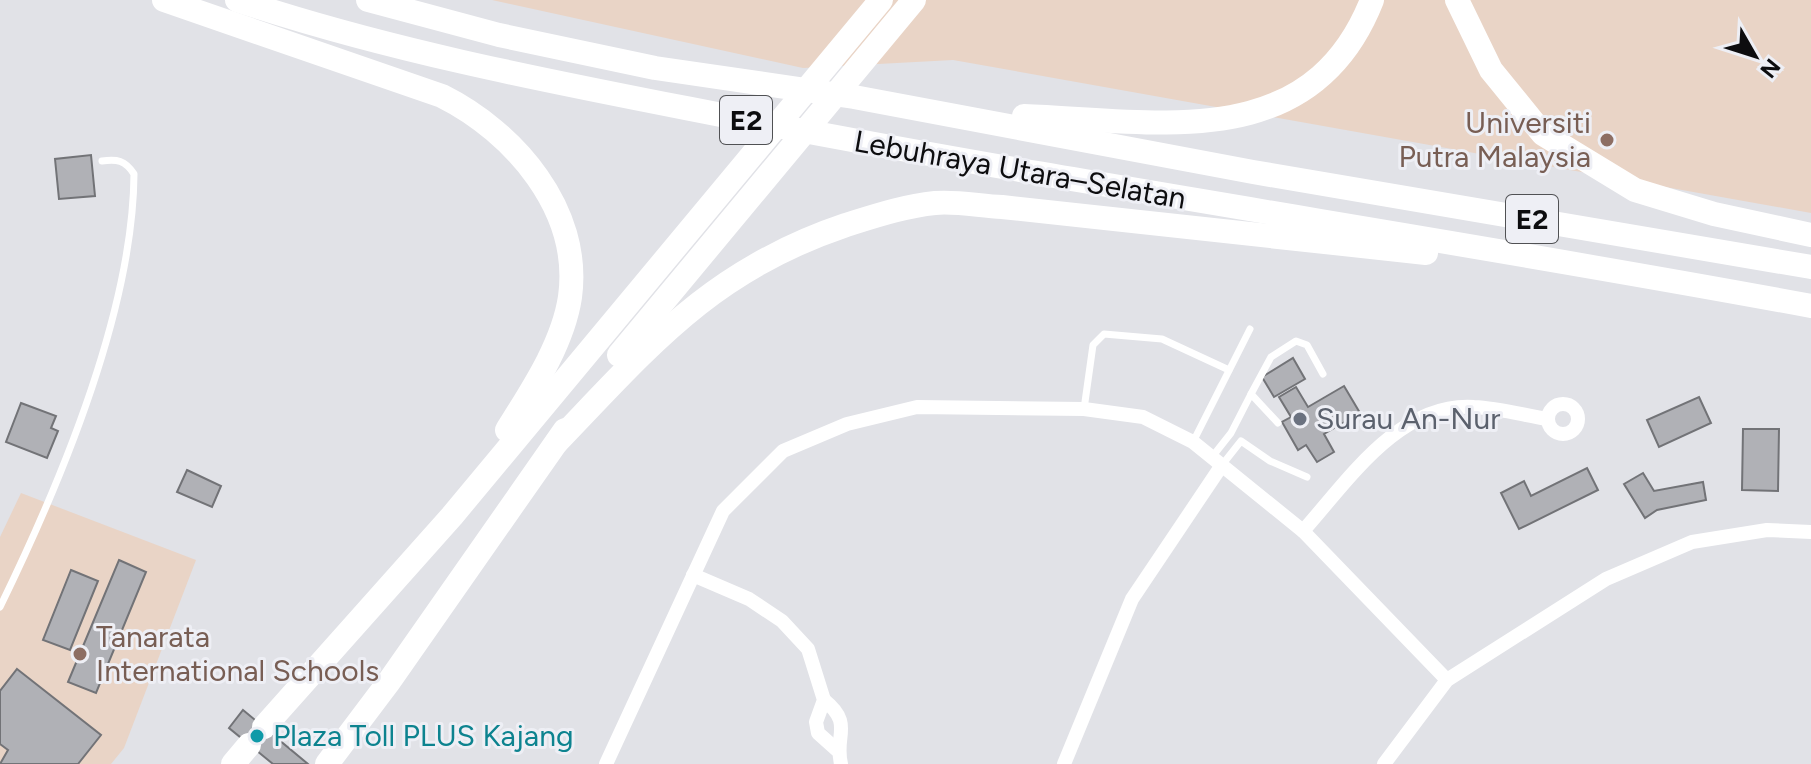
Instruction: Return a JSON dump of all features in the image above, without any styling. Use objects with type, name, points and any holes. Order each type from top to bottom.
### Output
[{"type":"highway","points":[[164,0],[415,85],[455,103],[505,137],[548,195],[567,240],[570,296],[549,359],[452,516]]},
{"type":"highway","name":"Lebuhraya Utara–Selatan","points":[[237,0],[407,51],[669,105],[961,161],[1627,271],[1811,306]]},
{"type":"highway","name":"Lebuhraya Utara–Selatan","points":[[368,0],[499,35],[655,68],[974,118],[1269,174],[1811,267]]},
{"type":"highway","points":[[233,764],[452,516],[881,0]]},
{"type":"highway","points":[[327,764],[388,683],[600,377],[914,0]]},
{"type":"highway","points":[[974,118],[1019,115],[1206,122],[1246,116],[1286,100],[1340,58],[1360,31],[1372,0]]},
{"type":"highway","points":[[1457,0],[1491,70],[1543,134],[1635,190],[1714,214],[1811,235]]},
{"type":"highway","points":[[557,442],[662,332],[721,284],[775,253],[832,230],[881,213],[936,203],[1627,271]]},
{"type":"street","points":[[606,764],[723,511],[783,451],[847,424],[917,407],[1084,409],[1143,417],[1193,442],[1303,531],[1447,680]]},
{"type":"street","points":[[1303,531],[1377,449],[1417,419],[1446,409],[1472,407],[1547,419]]},
{"type":"street","points":[[1064,764],[1127,607],[1217,461]]},
{"type":"street","points":[[1384,764],[1447,680],[1606,579],[1692,542],[1767,530],[1811,532]]},
{"type":"street","points":[[693,575],[737,592],[782,621],[814,659],[824,700],[842,723],[839,757]]},
{"type":"street","points":[[824,700],[816,722],[818,733],[839,757]]},
{"type":"lane","points":[[0,607],[46,508],[95,377],[128,248],[134,174],[128,164],[116,159],[102,161]]},
{"type":"lane","points":[[1193,442],[1250,329]]},
{"type":"lane","points":[[1084,409],[1093,345],[1104,334],[1162,339],[1229,370]]},
{"type":"lane","points":[[1217,461],[1271,357],[1296,341],[1307,345],[1323,374]]},
{"type":"lane","points":[[1251,394],[1278,423]]},
{"type":"lane","points":[[1231,433],[1270,461],[1307,477]]},
{"type":"lane","points":[[1217,461],[1241,441]]},
{"type":"shaded area","name":"Universiti Putra Malaysia","points":[[492,0],[1811,0],[1811,213],[953,60],[803,68]]},
{"type":"shaded area","name":"Tanarata International Schools","points":[[21,493],[196,560],[124,748],[111,764],[0,764],[0,537]]},
{"type":"building","points":[[91,155],[95,196],[59,199],[55,159]]},
{"type":"building","points":[[1293,358],[1305,379],[1274,397],[1262,377]]},
{"type":"building","points":[[1344,386],[1360,413],[1324,434],[1334,452],[1317,462],[1306,445],[1298,450],[1282,422],[1291,417],[1279,397],[1296,387],[1308,407]]},
{"type":"building","points":[[1699,397],[1711,423],[1659,447],[1647,420]]},
{"type":"building","points":[[21,403],[56,416],[51,428],[58,431],[47,458],[6,442]]},
{"type":"building","points":[[1743,429],[1779,429],[1778,491],[1742,490]]},
{"type":"building","points":[[1587,468],[1598,490],[1519,529],[1501,493],[1524,481],[1531,496]]},
{"type":"building","points":[[187,470],[221,486],[212,507],[177,492]]},
{"type":"building","points":[[1643,473],[1654,491],[1703,482],[1706,500],[1657,510],[1645,518],[1624,484]]},
{"type":"building","points":[[119,560],[146,572],[96,693],[68,682]]},
{"type":"building","points":[[71,570],[98,581],[70,650],[43,640]]},
{"type":"building","points":[[17,669],[101,735],[78,764],[0,764],[8,750],[0,744],[0,691]]},
{"type":"building","name":"Plaza Toll PLUS Kajang","points":[[243,710],[308,764],[273,764],[229,728]]},
{"type":"place","name":"Universiti Putra Malaysia","points":[[1607,140]]},
{"type":"place","name":"Surau An-Nur","points":[[1300,419]]},
{"type":"place","name":"Tanarata International Schools","points":[[80,654]]},
{"type":"place","name":"Plaza Toll PLUS Kajang","points":[[257,736]]}]
